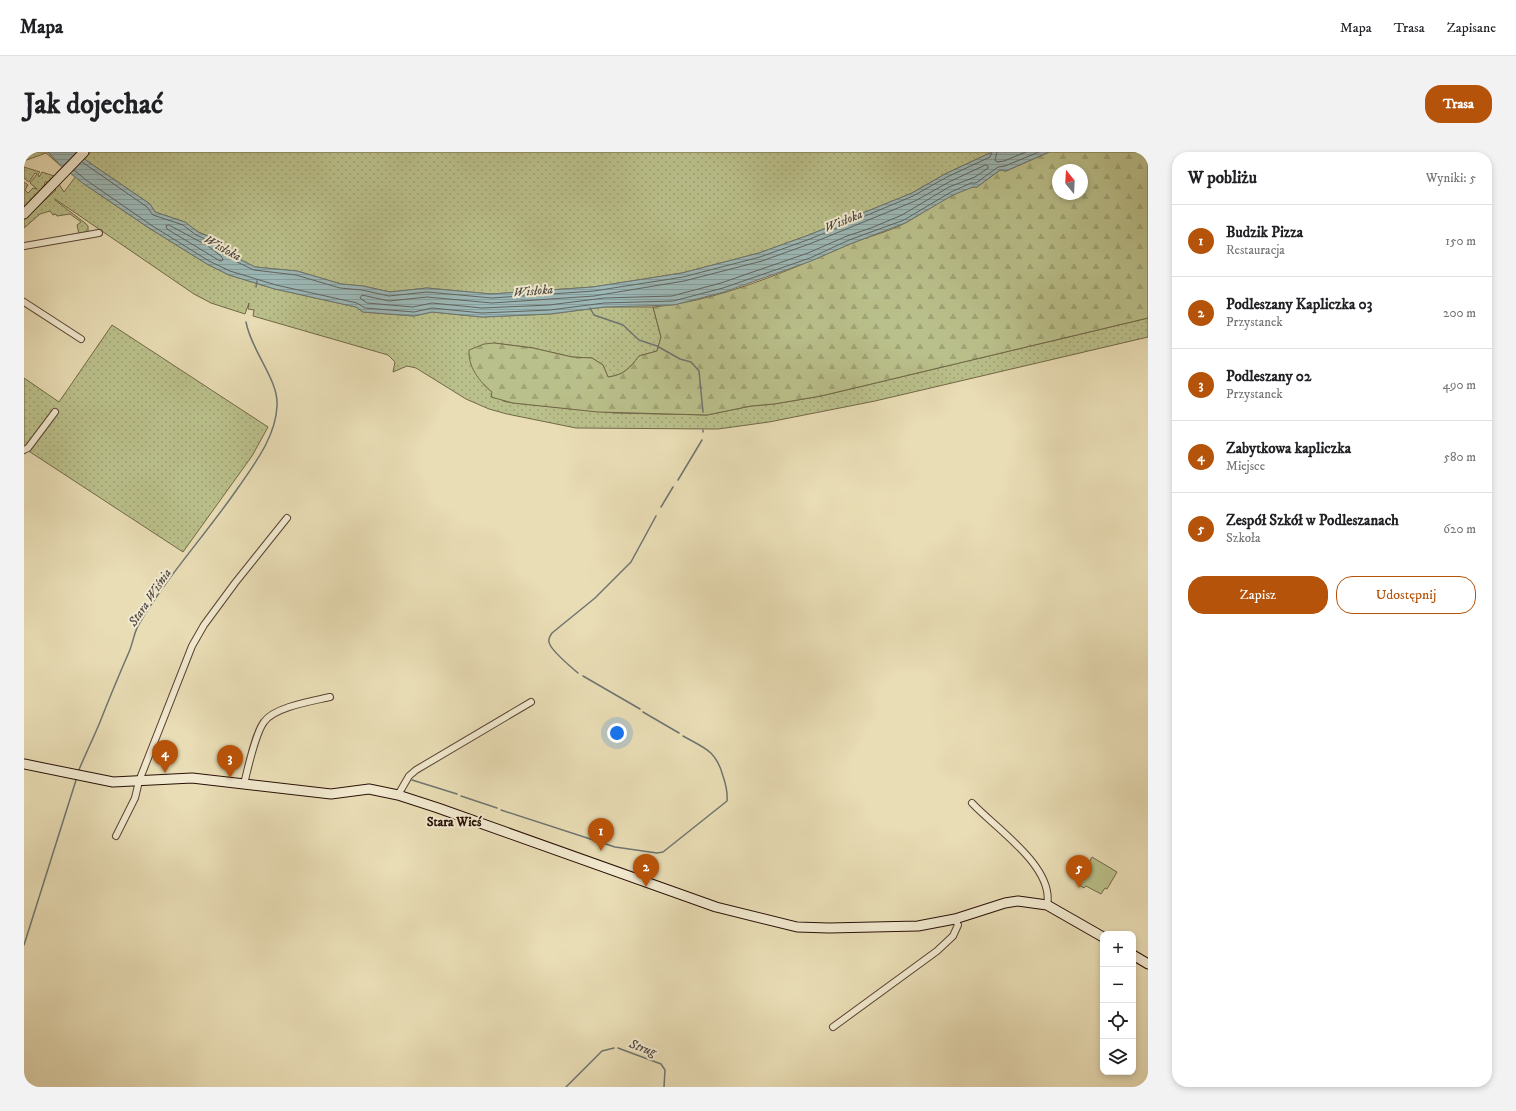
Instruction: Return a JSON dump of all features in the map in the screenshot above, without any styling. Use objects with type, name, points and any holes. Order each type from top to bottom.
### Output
[{"type":"street","points":[[24,214],[84,152]]},
{"type":"street","points":[[24,246],[100,233]]},
{"type":"street","points":[[24,302],[81,339]]},
{"type":"street","points":[[24,450],[28,448],[55,412]]},
{"type":"street","points":[[116,836],[135,798],[139,781],[192,646],[204,625],[235,582],[287,518]]},
{"type":"street","points":[[244,784],[263,722],[275,713],[330,697]]},
{"type":"street","points":[[398,795],[409,776],[416,770],[531,702]]},
{"type":"street","points":[[24,764],[113,782],[177,777],[331,794],[369,789],[398,795],[686,897],[755,917],[812,928],[918,926],[955,919],[1005,903],[1018,901],[1046,905],[1100,935]]},
{"type":"street","points":[[972,803],[983,816],[1008,834],[1034,864],[1043,880],[1047,901],[1046,905]]},
{"type":"street","points":[[833,1027],[937,951],[954,936],[958,925],[955,919]]},
{"type":"street","points":[[1136,957],[1148,964]]},
{"type":"green space","points":[[24,152],[48,152],[62,167],[46,153],[24,161]]},
{"type":"green space","points":[[89,152],[992,152],[945,174],[912,193],[809,235],[759,253],[682,273],[593,287],[491,294],[427,288],[390,292],[363,286],[341,284],[297,271],[255,267],[239,259],[211,237],[198,232],[185,222],[155,212],[150,204],[87,161],[84,158]]},
{"type":"green space","points":[[1049,152],[1148,152],[1148,318],[821,396],[774,404],[751,406],[707,415],[598,412],[513,403],[491,397],[492,392],[472,368],[469,350],[484,344],[494,343],[533,348],[572,357],[592,358],[603,365],[608,377],[618,375],[629,367],[639,356],[657,351],[661,337],[653,307],[678,304],[703,298],[779,274],[900,225],[962,190],[977,187],[1000,170],[1006,171]]},
{"type":"green space","points":[[24,167],[40,172],[38,174],[39,177],[42,172],[54,176],[64,192],[76,176],[84,184],[149,228],[207,264],[229,275],[275,289],[356,307],[363,312],[414,316],[432,312],[482,317],[550,314],[605,307],[653,307],[661,337],[657,351],[639,356],[626,370],[614,376],[608,377],[603,365],[592,358],[572,357],[533,348],[494,343],[484,385],[503,401],[513,403],[615,413],[707,415],[751,406],[774,404],[821,396],[1148,318],[1148,337],[875,401],[769,422],[718,429],[576,428],[489,409],[466,399],[416,368],[407,366],[393,372],[395,362],[388,355],[253,316],[254,310],[248,309],[249,303],[245,314],[211,303],[194,294],[55,199],[88,226],[88,233],[79,234],[77,225],[81,222],[70,214],[57,216],[56,214],[53,215],[50,211],[40,214],[24,228],[24,219],[56,190],[49,182],[45,182],[44,187],[24,209],[24,182],[28,185],[25,190],[28,193],[33,188],[37,189],[30,183],[37,174],[35,173],[29,182],[24,178]]},
{"type":"green space","points":[[112,325],[268,427],[252,456],[183,552],[24,448],[24,378],[59,402]]},
{"type":"green space","points":[[1092,857],[1117,872],[1107,889],[1105,888],[1101,894],[1086,886],[1084,888],[1077,884]]},
{"type":"water","name":"Wisłoka","points":[[48,152],[78,152],[87,161],[150,204],[155,212],[185,222],[198,232],[210,237],[239,259],[255,267],[297,271],[341,284],[363,286],[390,292],[427,288],[491,294],[593,287],[682,273],[759,253],[809,235],[912,193],[945,174],[992,152],[1049,152],[1006,171],[1000,170],[977,187],[973,187],[953,195],[905,223],[811,261],[724,292],[674,305],[604,307],[550,314],[482,317],[432,312],[414,316],[363,312],[356,307],[275,289],[229,275],[207,264],[149,228],[84,184],[62,167]]},
{"type":"waterway","name":"Stara Wiśnia","points":[[256,287],[257,281]]},
{"type":"waterway","points":[[590,308],[594,315],[623,325],[639,340],[657,346],[680,359],[691,362],[699,371],[703,412]]},
{"type":"waterway","name":"Stara Wiśnia","points":[[78,772],[129,652],[139,624],[175,571],[228,502],[252,467],[269,438],[276,417],[276,396],[274,386],[253,344],[246,322]]},
{"type":"waterway","points":[[678,480],[702,440]]},
{"type":"waterway","points":[[661,507],[673,487]]},
{"type":"waterway","points":[[578,673],[553,649],[549,642],[550,636],[595,598],[631,562],[656,516]]},
{"type":"waterway","points":[[583,676],[640,709]]},
{"type":"waterway","points":[[643,712],[679,733]]},
{"type":"waterway","points":[[501,810],[615,847],[657,853],[663,852],[727,801],[726,785],[717,760],[703,747],[683,736]]},
{"type":"waterway","name":"Stara Wiśnia","points":[[24,945],[77,777]]},
{"type":"waterway","points":[[412,780],[457,794]]},
{"type":"waterway","points":[[461,796],[497,808]]},
{"type":"waterway","name":"Strug","points":[[566,1087],[602,1051],[614,1048]]},
{"type":"waterway","name":"Strug","points":[[618,1048],[661,1064],[665,1070],[664,1087]]},
{"type":"place","name":"Zabytkowa kapliczka","points":[[165,773]]},
{"type":"place","name":"Podleszany 02","points":[[230,778]]},
{"type":"place","name":"Budzik Pizza","points":[[601,851]]},
{"type":"place","name":"Podleszany Kapliczka 03","points":[[646,887]]},
{"type":"place","name":"Zespół Szkół w Podleszanach","points":[[1079,888]]},
{"type":"district","name":"Stara Wieś","points":[[454,821]]}]
